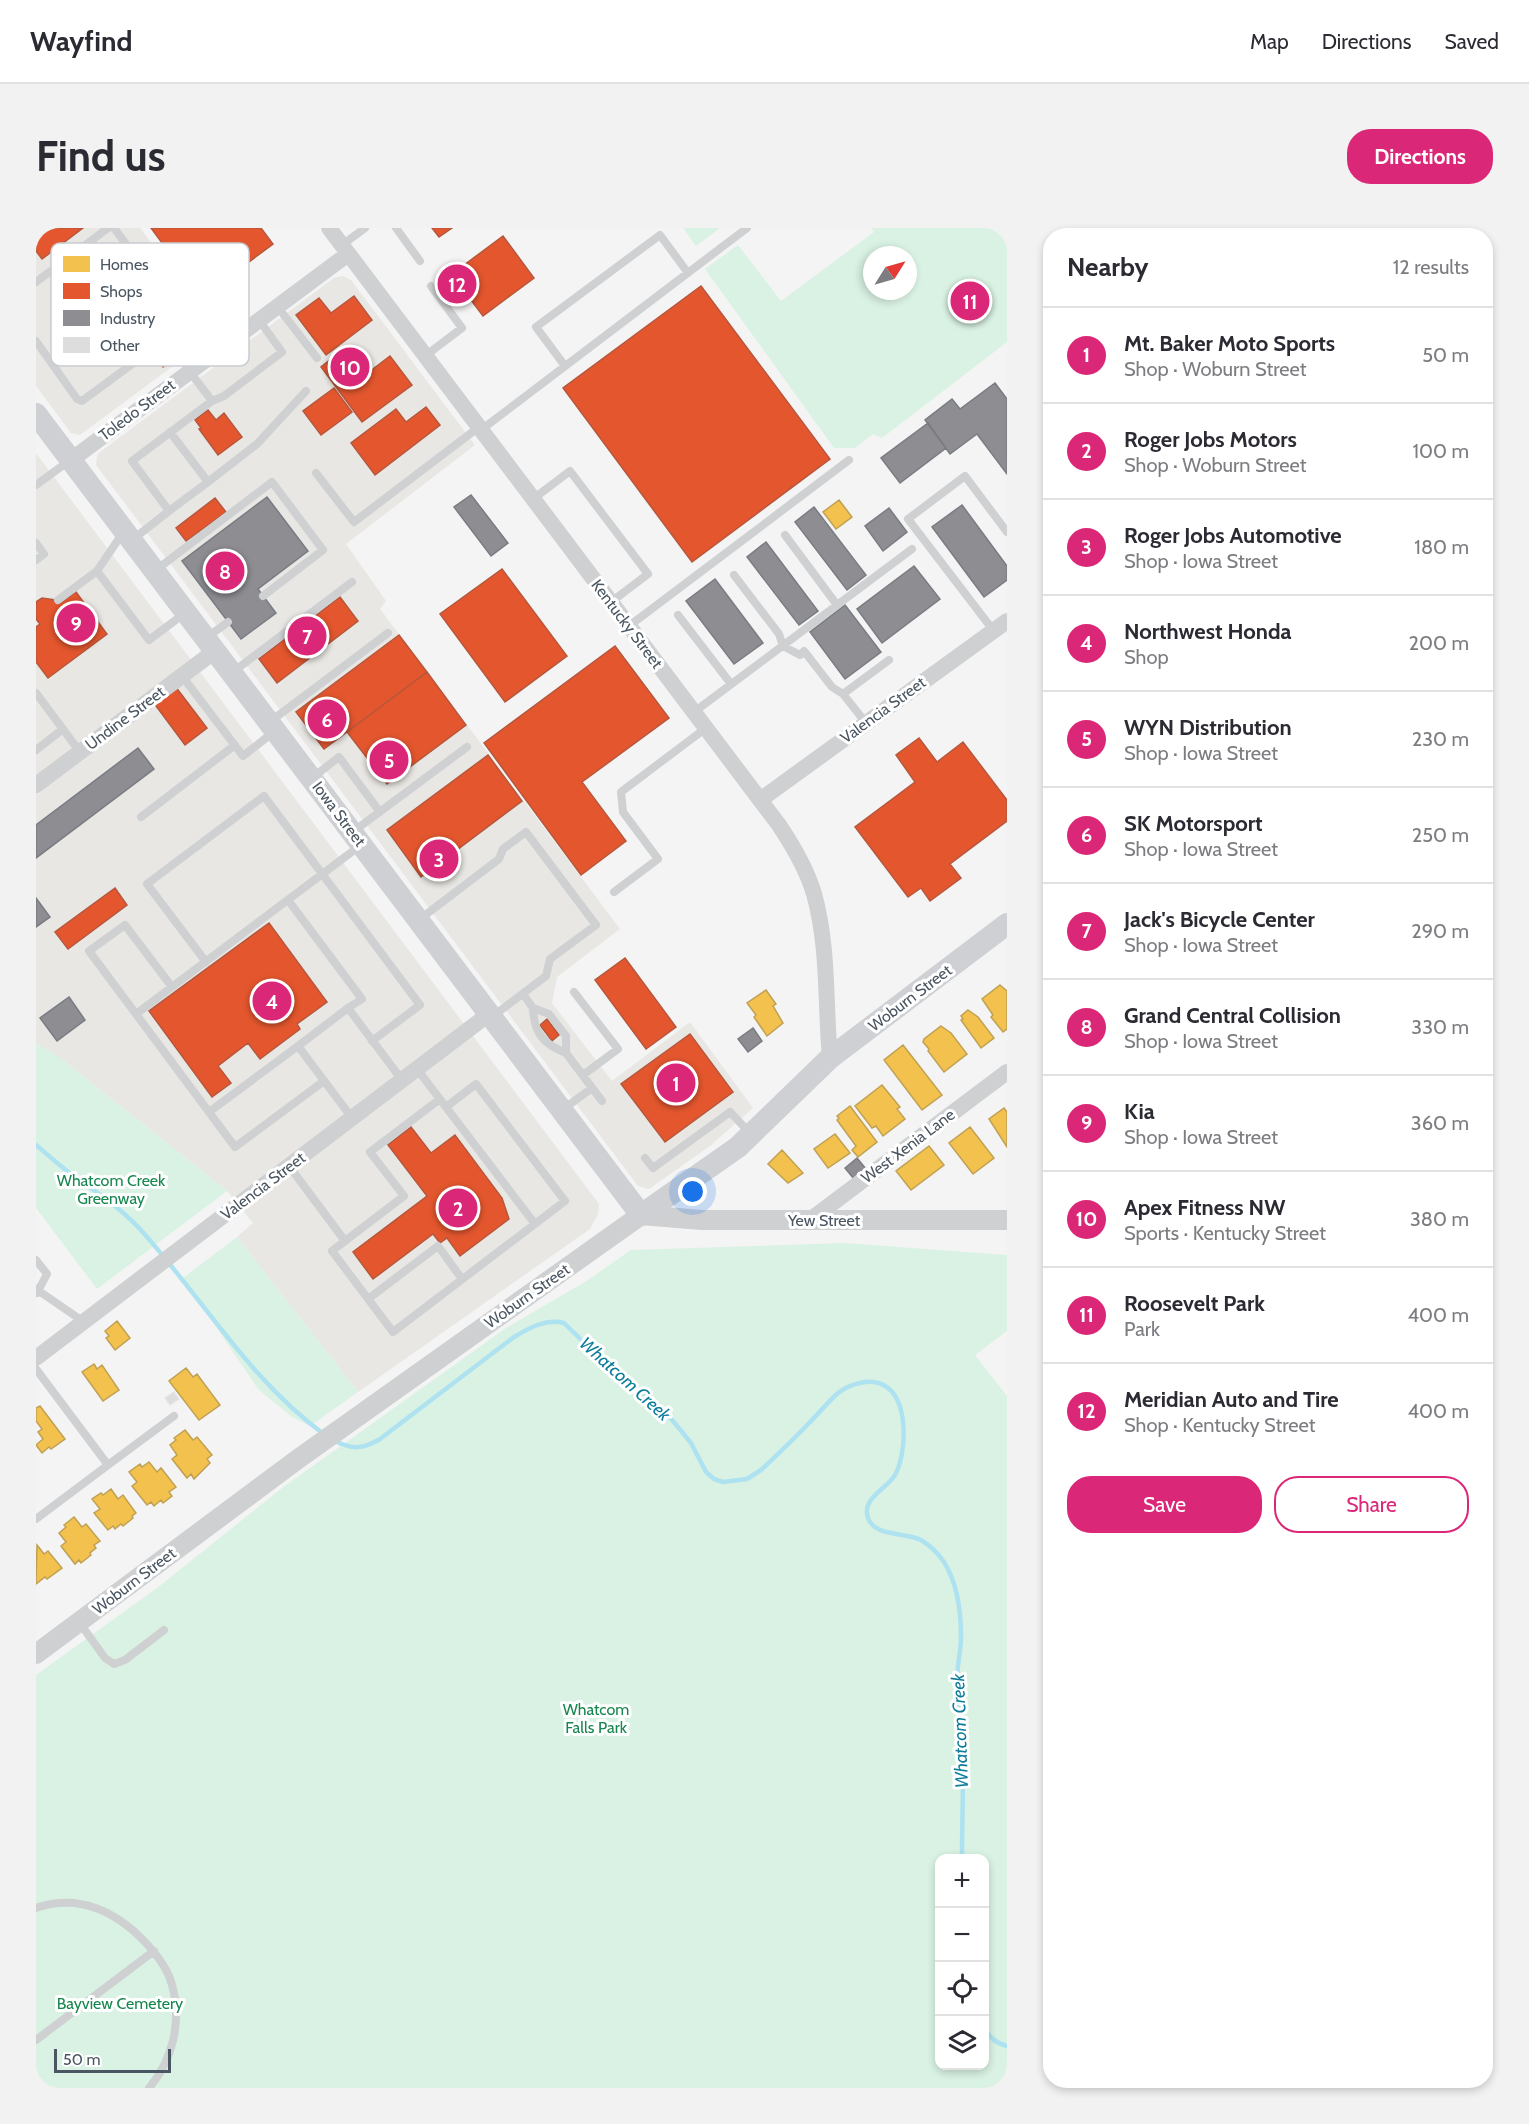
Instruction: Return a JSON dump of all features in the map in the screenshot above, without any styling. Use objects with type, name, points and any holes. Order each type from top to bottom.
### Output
[{"type":"main road","name":"Iowa Street","points":[[36,414],[641,1215]]},
{"type":"main road","name":"Woburn Street","points":[[641,1215],[738,1147],[830,1058],[1007,924]]},
{"type":"street","name":"Kentucky Street","points":[[329,228],[794,847],[814,892],[820,917],[830,1058]]},
{"type":"street","name":"Toledo Street","points":[[249,327],[345,250]]},
{"type":"street","name":"Toledo Street","points":[[71,460],[198,366]]},
{"type":"street","name":"Valencia Street","points":[[760,800],[1000,626]]},
{"type":"street","name":"Undine Street","points":[[36,785],[182,676],[210,645]]},
{"type":"street","name":"Valencia Street","points":[[36,1358],[402,1080],[491,1016]]},
{"type":"street","name":"West Xenia Lane","points":[[810,1220],[1007,1072]]},
{"type":"street","name":"Yew Street","points":[[641,1215],[702,1220],[1007,1220]]},
{"type":"street","name":"Woburn Street","points":[[36,1654],[298,1459],[641,1215]]},
{"type":"lane","points":[[88,243],[108,228]]},
{"type":"lane","points":[[114,228],[125,243]]},
{"type":"lane","points":[[345,250],[365,228]]},
{"type":"lane","points":[[396,228],[420,261]]},
{"type":"lane","points":[[316,473],[354,522],[747,228]]},
{"type":"lane","points":[[565,366],[536,327],[660,235],[688,273]]},
{"type":"lane","points":[[36,282],[51,271]]},
{"type":"lane","points":[[425,356],[462,328],[431,286]]},
{"type":"lane","points":[[277,306],[317,358]]},
{"type":"lane","points":[[169,511],[132,461],[282,352],[259,320]]},
{"type":"lane","points":[[36,341],[51,362]]},
{"type":"lane","points":[[54,366],[77,399],[82,401],[129,366]]},
{"type":"lane","points":[[190,372],[212,401]]},
{"type":"lane","points":[[58,600],[97,571],[128,535],[169,511],[257,444],[306,391]]},
{"type":"lane","points":[[170,432],[208,482]]},
{"type":"lane","points":[[36,485],[71,460]]},
{"type":"lane","points":[[629,627],[849,460]]},
{"type":"lane","points":[[533,499],[570,471],[577,480],[648,574],[611,602]]},
{"type":"lane","points":[[1000,626],[908,519],[965,476],[1007,531]]},
{"type":"lane","points":[[154,571],[272,482],[323,550],[263,596]]},
{"type":"lane","points":[[784,535],[837,605]]},
{"type":"lane","points":[[36,543],[44,554],[36,560]]},
{"type":"lane","points":[[694,712],[912,549]]},
{"type":"lane","points":[[97,571],[149,640],[186,612]]},
{"type":"lane","points":[[734,575],[779,634],[783,646],[800,655],[804,651],[832,687],[843,694],[866,723]]},
{"type":"lane","points":[[231,673],[352,582]]},
{"type":"lane","points":[[678,615],[731,684]]},
{"type":"lane","points":[[210,645],[228,622]]},
{"type":"lane","points":[[182,676],[243,756],[272,727],[388,633]]},
{"type":"lane","points":[[843,694],[889,660]]},
{"type":"lane","points":[[36,693],[80,752]]},
{"type":"lane","points":[[615,892],[658,860],[622,812],[621,792],[706,728]]},
{"type":"lane","points":[[36,750],[63,729]]},
{"type":"lane","points":[[141,817],[235,745]]},
{"type":"lane","points":[[136,1014],[323,874],[380,812],[467,747]]},
{"type":"lane","points":[[311,778],[339,757],[380,812]]},
{"type":"lane","points":[[206,962],[147,884],[264,796],[420,1005],[372,1041]]},
{"type":"lane","points":[[418,920],[499,859],[503,849],[526,832],[596,925],[550,959],[546,976],[491,1016]]},
{"type":"lane","points":[[209,1112],[362,999],[288,900]]},
{"type":"lane","points":[[172,987],[125,924],[89,951],[236,1147],[324,1081]]},
{"type":"lane","points":[[574,992],[618,1049],[583,1075]]},
{"type":"lane","points":[[523,994],[533,1008],[534,1025],[550,1047],[566,1053],[602,1101]]},
{"type":"lane","points":[[348,1008],[402,1080]]},
{"type":"lane","points":[[533,1008],[549,1014],[566,1036],[566,1053]]},
{"type":"lane","points":[[298,1046],[352,1118]]},
{"type":"lane","points":[[417,1069],[535,1224]]},
{"type":"lane","points":[[440,1099],[370,1152],[404,1196],[332,1251],[393,1332],[565,1200],[477,1084],[446,1107]]},
{"type":"lane","points":[[562,1110],[592,1088]]},
{"type":"lane","points":[[645,1158],[653,1168],[730,1112],[751,1134]]},
{"type":"lane","points":[[289,1166],[345,1241]]},
{"type":"lane","points":[[368,1299],[438,1246],[462,1279]]},
{"type":"lane","points":[[36,1260],[47,1274],[37,1291],[84,1322]]},
{"type":"lane","points":[[36,1369],[108,1465]]},
{"type":"lane","points":[[36,1519],[174,1416]]},
{"type":"lane","points":[[79,1622],[105,1658],[114,1664],[125,1660],[164,1630]]},
{"type":"lane","points":[[36,1908],[62,1903],[93,1906],[120,1919],[162,1962],[172,1986],[176,2014],[173,2044],[163,2070],[149,2088]]},
{"type":"lane","points":[[36,2040],[154,1952]]},
{"type":"shaded area","points":[[36,228],[140,228],[151,243],[51,243],[51,366],[173,366],[80,435],[71,433],[36,386]]},
{"type":"shaded area","points":[[343,276],[351,280],[475,445],[346,544],[386,601],[380,609],[620,929],[557,977],[552,1003],[612,1081],[690,1022],[753,1108],[710,1146],[649,1189],[638,1186],[96,465],[100,452],[216,366],[249,366],[249,341],[334,278]]},
{"type":"shaded area","points":[[36,453],[599,1204],[598,1214],[590,1229],[358,1392],[237,1237],[253,1223],[227,1191],[60,1058],[36,1076]]},
{"type":"green space","points":[[683,228],[720,228],[696,246]]},
{"type":"green space","points":[[871,228],[1007,228],[1007,342],[882,438],[873,434],[855,448],[834,448],[705,269],[738,245],[781,301],[874,232]]},
{"type":"green space","name":"Whatcom Creek Greenway","points":[[36,1043],[60,1058],[227,1191],[97,1289],[36,1208]]},
{"type":"green space","points":[[237,1237],[358,1392],[310,1426],[292,1417],[258,1389],[183,1278]]},
{"type":"green space","name":"Whatcom Falls Park","points":[[844,1243],[1007,1255],[1007,1331],[975,1355],[1007,1396],[1007,2088],[36,2088],[36,1675],[157,1588],[282,1488],[506,1328],[585,1282],[631,1250]]},
{"type":"building: Homes","points":[[839,500],[852,517],[836,529],[823,512]]},
{"type":"building: Homes","points":[[1000,985],[1007,991],[1007,1029],[1003,1032],[991,1017],[993,1015],[982,999]]},
{"type":"building: Homes","points":[[766,990],[776,1004],[773,1006],[783,1023],[767,1036],[747,1003]]},
{"type":"building: Homes","points":[[968,1010],[978,1017],[994,1038],[981,1048],[961,1020],[963,1019],[961,1016]]},
{"type":"building: Homes","points":[[941,1026],[951,1033],[967,1054],[944,1072],[923,1042]]},
{"type":"building: Homes","points":[[903,1045],[942,1095],[922,1110],[884,1060]]},
{"type":"building: Homes","points":[[882,1085],[900,1107],[897,1109],[905,1119],[883,1136],[876,1126],[872,1128],[855,1106]]},
{"type":"building: Homes","points":[[850,1106],[877,1142],[858,1157],[852,1150],[856,1146],[837,1120],[839,1118],[837,1116]]},
{"type":"building: Homes","points":[[1004,1108],[1007,1112],[1007,1147],[989,1119]]},
{"type":"building: Homes","points":[[970,1127],[994,1158],[973,1174],[949,1143]]},
{"type":"building: Homes","points":[[835,1134],[850,1153],[828,1168],[814,1149]]},
{"type":"building: Homes","points":[[929,1146],[944,1165],[911,1190],[896,1171]]},
{"type":"building: Homes","points":[[782,1150],[803,1173],[788,1183],[768,1164]]},
{"type":"building: Homes","points":[[117,1321],[130,1338],[115,1350],[106,1338],[109,1336],[105,1331]]},
{"type":"building: Homes","points":[[94,1364],[97,1369],[102,1365],[119,1390],[103,1401],[82,1372]]},
{"type":"building: Homes","points":[[186,1368],[193,1377],[197,1374],[220,1405],[199,1420],[169,1381]]},
{"type":"building: Homes","points":[[40,1406],[65,1439],[42,1453],[36,1445],[43,1439],[38,1432],[42,1429],[36,1421],[36,1408]]},
{"type":"building: Homes","points":[[185,1430],[193,1440],[197,1437],[212,1455],[207,1459],[210,1463],[194,1479],[191,1474],[187,1478],[172,1459],[177,1455],[170,1445],[176,1440],[174,1438]]},
{"type":"building: Homes","points":[[149,1462],[157,1472],[161,1468],[176,1487],[169,1492],[172,1496],[163,1503],[161,1500],[154,1506],[151,1502],[147,1505],[132,1486],[137,1482],[129,1472],[140,1464],[142,1467]]},
{"type":"building: Homes","points":[[111,1489],[118,1499],[123,1495],[136,1513],[123,1526],[121,1524],[115,1529],[113,1526],[108,1530],[94,1513],[100,1509],[92,1499]]},
{"type":"building: Homes","points":[[74,1517],[82,1527],[86,1524],[100,1541],[94,1545],[96,1548],[90,1553],[91,1555],[81,1563],[79,1560],[75,1564],[61,1546],[66,1542],[59,1533],[66,1527],[64,1525]]},
{"type":"building: Homes","points":[[37,1545],[44,1554],[48,1551],[62,1568],[36,1584]]},
{"type":"building: Shops","points":[[36,228],[83,228],[63,243],[51,243],[51,252],[42,259],[36,251]]},
{"type":"building: Shops","points":[[151,228],[261,228],[273,244],[249,262],[249,243],[162,243]]},
{"type":"building: Shops","points":[[432,228],[452,228],[439,237]]},
{"type":"building: Shops","points":[[503,236],[534,278],[483,316],[465,292],[452,302],[441,288],[454,278],[452,274]]},
{"type":"building: Shops","points":[[701,286],[830,459],[692,562],[563,388]]},
{"type":"building: Shops","points":[[354,296],[372,320],[326,355],[296,315],[319,298],[331,313]]},
{"type":"building: Shops","points":[[345,348],[365,375],[390,356],[412,385],[362,422],[321,367]]},
{"type":"building: Shops","points":[[334,388],[352,412],[321,435],[303,411]]},
{"type":"building: Shops","points":[[426,407],[440,425],[375,475],[351,443],[396,409],[406,422]]},
{"type":"building: Shops","points":[[208,410],[216,420],[224,413],[242,437],[218,455],[195,420]]},
{"type":"building: Shops","points":[[215,498],[226,512],[186,541],[176,528]]},
{"type":"building: Shops","points":[[502,569],[567,656],[505,702],[440,614]]},
{"type":"building: Shops","points":[[76,592],[107,634],[48,678],[36,662],[36,627],[40,624],[36,619],[36,602],[42,598],[63,601]]},
{"type":"building: Shops","points":[[340,597],[358,621],[277,683],[259,659]]},
{"type":"building: Shops","points":[[399,635],[427,672],[324,749],[296,712]]},
{"type":"building: Shops","points":[[615,646],[669,718],[582,782],[626,841],[581,875],[484,743]]},
{"type":"building: Shops","points":[[427,672],[466,725],[387,784],[347,732]]},
{"type":"building: Shops","points":[[175,686],[207,728],[185,745],[153,702]]},
{"type":"building: Shops","points":[[919,738],[937,762],[963,742],[1007,800],[1007,821],[950,864],[961,878],[930,901],[921,888],[908,897],[855,827],[915,782],[896,755]]},
{"type":"building: Shops","points":[[488,755],[522,801],[421,877],[387,830]]},
{"type":"building: Shops","points":[[115,888],[127,905],[68,949],[55,932]]},
{"type":"building: Shops","points":[[269,923],[327,1002],[297,1024],[300,1029],[260,1059],[248,1043],[218,1066],[231,1083],[212,1097],[149,1011]]},
{"type":"building: Shops","points":[[625,958],[676,1027],[646,1049],[595,980]]},
{"type":"building: Shops","points":[[547,1019],[559,1035],[552,1041],[540,1025]]},
{"type":"building: Shops","points":[[690,1034],[733,1092],[665,1142],[621,1084]]},
{"type":"building: Shops","points":[[411,1127],[431,1153],[455,1135],[502,1198],[509,1219],[460,1256],[447,1238],[440,1243],[433,1234],[373,1279],[353,1252],[427,1196],[388,1145]]},
{"type":"building: Industry","points":[[995,383],[1007,399],[1007,474],[977,434],[950,454],[925,420],[952,399],[960,409]]},
{"type":"building: Industry","points":[[928,423],[946,448],[900,483],[881,458]]},
{"type":"building: Industry","points":[[471,495],[508,543],[491,556],[454,507]]},
{"type":"building: Industry","points":[[267,497],[308,551],[258,589],[276,613],[241,639],[182,561]]},
{"type":"building: Industry","points":[[962,505],[1007,566],[1007,580],[984,597],[932,527]]},
{"type":"building: Industry","points":[[814,507],[866,575],[847,590],[795,522]]},
{"type":"building: Industry","points":[[889,508],[907,532],[883,551],[865,526]]},
{"type":"building: Industry","points":[[766,542],[818,611],[799,625],[747,557]]},
{"type":"building: Industry","points":[[914,566],[940,599],[882,643],[857,609]]},
{"type":"building: Industry","points":[[715,579],[763,643],[734,664],[686,601]]},
{"type":"building: Industry","points":[[845,605],[881,652],[845,679],[810,632]]},
{"type":"building: Industry","points":[[138,748],[154,769],[36,858],[36,825]]},
{"type":"building: Industry","points":[[36,898],[50,917],[36,927]]},
{"type":"building: Industry","points":[[69,997],[85,1020],[57,1041],[40,1018]]},
{"type":"building: Industry","points":[[753,1028],[762,1041],[748,1052],[738,1039]]},
{"type":"building: Industry","points":[[857,1158],[866,1169],[854,1179],[845,1168]]},
{"type":"building: Other","points":[[174,1392],[179,1399],[170,1405],[165,1398]]},
{"type":"waterway","name":"Whatcom Creek","points":[[36,1145],[116,1207],[139,1228],[272,1389],[325,1435]]},
{"type":"waterway","name":"Whatcom Creek","points":[[335,1441],[347,1446],[358,1447],[380,1439],[514,1337],[532,1327],[551,1322],[564,1323],[609,1367],[655,1403],[691,1443],[706,1472],[714,1479],[723,1482],[747,1479],[761,1470],[834,1396],[843,1390],[854,1384],[867,1382],[885,1386],[893,1393],[902,1415],[904,1428],[902,1454],[895,1475],[871,1499],[867,1511],[868,1518],[877,1528],[921,1540],[930,1547],[944,1562],[955,1588],[961,1627],[957,1680],[963,1755],[962,1854]]},
{"type":"waterway","name":"Whatcom Creek","points":[[989,2035],[1007,2046]]},
{"type":"place","name":"Meridian Auto and Tire","points":[[457,284]]},
{"type":"place","name":"Roosevelt Park","points":[[970,301]]},
{"type":"place","name":"Apex Fitness NW","points":[[350,367]]},
{"type":"place","name":"Grand Central Collision","points":[[225,571]]},
{"type":"place","name":"Kia","points":[[76,623]]},
{"type":"place","name":"Jack's Bicycle Center","points":[[307,636]]},
{"type":"place","name":"SK Motorsport","points":[[327,719]]},
{"type":"place","name":"WYN Distribution","points":[[389,760]]},
{"type":"place","name":"Roger Jobs Automotive","points":[[439,859]]},
{"type":"place","name":"Northwest Honda","points":[[272,1001]]},
{"type":"place","name":"Mt. Baker Moto Sports","points":[[676,1083]]},
{"type":"place","name":"Roger Jobs Motors","points":[[458,1208]]},
{"type":"park label","name":"Bayview Cemetery","points":[[120,2003]]}]
